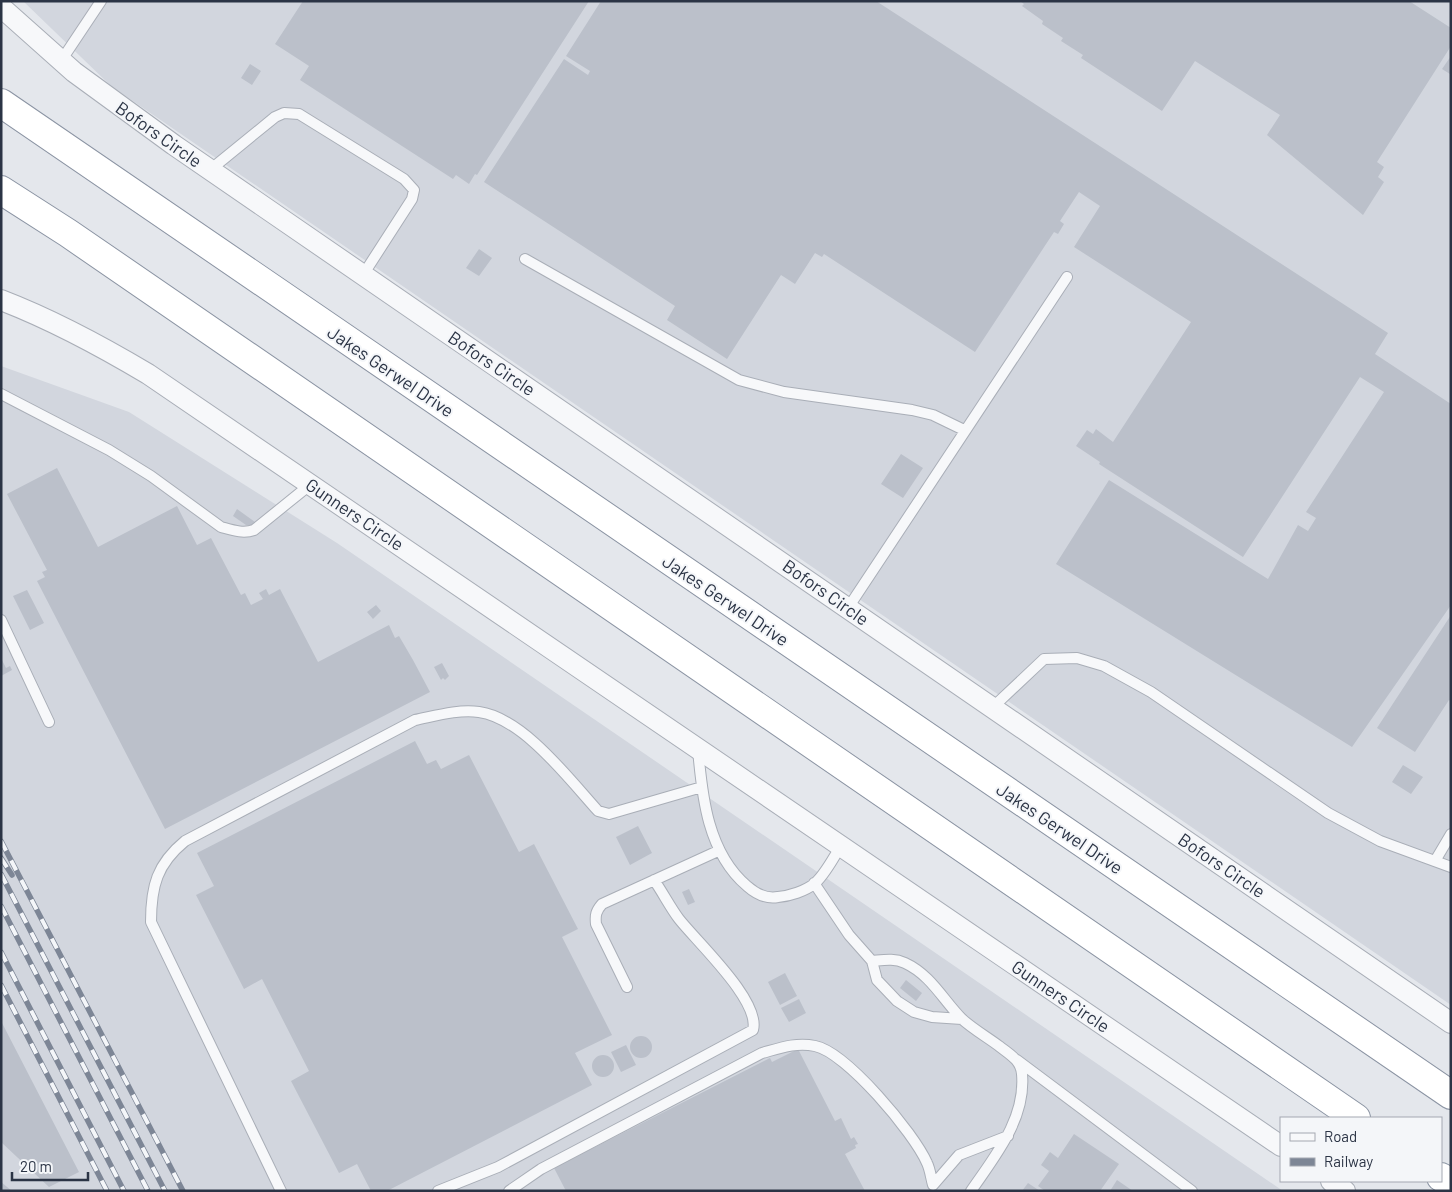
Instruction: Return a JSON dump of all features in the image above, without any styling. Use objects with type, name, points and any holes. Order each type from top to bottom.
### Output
[{"type":"highway","name":"Jakes Gerwel Drive","points":[[1,103],[1451,1096]]},
{"type":"highway","points":[[1,190],[84,244],[1355,1117]]},
{"type":"street","name":"Bofors Circle","points":[[1,7],[61,61],[126,111],[210,170],[1451,1023]]},
{"type":"street","name":"Gunners Circle","points":[[1,300],[32,312],[101,346],[148,374],[1280,1145]]},
{"type":"street","points":[[1332,1182],[1346,1191]]},
{"type":"lane","points":[[61,61],[101,1]]},
{"type":"lane","points":[[210,170],[275,117],[292,112],[300,114],[404,178],[414,190],[412,199],[363,275]]},
{"type":"lane","points":[[526,260],[739,380],[784,392],[912,410],[933,415],[964,430]]},
{"type":"lane","points":[[848,608],[964,430],[1067,278]]},
{"type":"lane","points":[[1,394],[109,450],[151,476],[220,527],[248,532],[254,530],[311,484]]},
{"type":"lane","points":[[1,620],[49,722]]},
{"type":"lane","points":[[992,708],[1044,659],[1077,658],[1104,666],[1150,692],[1328,814],[1380,841],[1451,867]]},
{"type":"lane","points":[[281,1191],[151,922],[151,901],[155,883],[169,855],[185,841],[415,720],[445,714],[480,712],[529,736],[598,811],[604,813],[610,814],[702,787]]},
{"type":"lane","points":[[698,748],[702,787],[718,851],[740,881],[754,892],[771,898],[788,896],[814,883],[841,846]]},
{"type":"lane","points":[[1435,861],[1451,834]]},
{"type":"lane","points":[[627,987],[596,924],[595,916],[602,904],[718,851]]},
{"type":"lane","points":[[438,1191],[498,1167],[753,1030],[755,1023],[747,1002],[678,918],[654,880]]},
{"type":"lane","points":[[814,883],[849,935],[872,961],[877,980],[897,1001],[914,1012],[932,1017],[962,1019]]},
{"type":"lane","points":[[872,961],[894,959],[907,964],[929,980],[962,1019],[1192,1191]]},
{"type":"lane","points":[[509,1191],[541,1169],[762,1053],[799,1044],[817,1046],[837,1058],[888,1107],[927,1163],[931,1188]]},
{"type":"lane","points":[[971,1191],[1008,1136],[1023,1092],[1022,1072],[1016,1059]]},
{"type":"lane","points":[[931,1188],[958,1155],[1008,1136]]},
{"type":"shaded area","points":[[23,1],[1451,1],[1451,1005],[111,86]]},
{"type":"shaded area","points":[[1,366],[129,412],[337,543],[1283,1191],[1,1191]]},
{"type":"building","points":[[303,1],[589,1],[477,175],[475,174],[469,184],[456,175],[453,179],[300,80],[309,66],[275,44]]},
{"type":"building","points":[[601,1],[876,1],[1388,333],[1375,354],[1451,404],[1451,605],[1352,747],[1056,564],[1109,480],[1268,579],[1298,525],[1308,531],[1316,518],[1306,512],[1384,392],[1360,377],[1243,557],[1099,464],[1100,462],[1076,446],[1087,430],[1093,434],[1096,429],[1113,442],[1191,322],[1074,247],[1100,206],[1079,192],[1060,221],[1064,224],[1058,234],[1054,232],[975,352],[824,254],[822,257],[815,253],[795,284],[781,275],[727,359],[667,320],[675,306],[484,182],[564,59],[588,75],[590,71],[566,56]]},
{"type":"building","points":[[1020,1],[1409,1],[1451,28],[1451,46],[1377,162],[1384,167],[1378,177],[1384,182],[1363,215],[1267,135],[1280,115],[1195,61],[1162,111],[1081,58],[1083,55],[1061,41],[1063,38],[1042,24],[1043,21],[1022,6],[1024,4]]},
{"type":"building","points":[[1451,56],[1451,73],[1450,74],[1442,69]]},
{"type":"building","points":[[250,64],[261,71],[252,85],[241,78]]},
{"type":"building","points":[[479,249],[492,258],[479,276],[466,268]]},
{"type":"building","points":[[901,454],[923,468],[903,498],[881,484]]},
{"type":"building","points":[[57,468],[98,547],[177,506],[197,545],[211,538],[241,595],[245,593],[251,605],[263,599],[259,593],[266,589],[269,595],[280,589],[318,662],[389,625],[395,638],[399,636],[430,692],[165,829],[37,581],[45,577],[42,572],[47,570],[7,494]]},
{"type":"building","points":[[237,509],[255,522],[253,525],[246,525],[233,516]]},
{"type":"building","points":[[27,590],[44,623],[30,630],[13,596]]},
{"type":"building","points":[[376,605],[381,611],[373,619],[367,612]]},
{"type":"building","points":[[1451,615],[1451,701],[1449,700],[1415,752],[1377,728]]},
{"type":"building","points":[[1,658],[6,668],[10,666],[12,670],[1,676]]},
{"type":"building","points":[[442,663],[449,676],[445,680],[443,678],[441,680],[434,667]]},
{"type":"building","points":[[415,741],[427,764],[436,760],[441,769],[469,755],[519,852],[534,844],[578,929],[562,937],[612,1035],[575,1053],[592,1085],[387,1191],[371,1191],[357,1164],[339,1173],[291,1081],[309,1071],[262,979],[244,989],[196,895],[214,886],[197,853]]},
{"type":"building","points":[[1403,765],[1423,777],[1411,794],[1392,782]]},
{"type":"building","points":[[638,826],[652,853],[630,865],[616,837]]},
{"type":"building","points":[[689,889],[695,902],[688,905],[682,892]]},
{"type":"building","points":[[785,973],[797,996],[780,1005],[768,982]]},
{"type":"building","points":[[906,980],[922,993],[916,1001],[900,988]]},
{"type":"building","points":[[799,999],[806,1013],[789,1022],[781,1008]]},
{"type":"building","points":[[1,1021],[79,1172],[49,1187],[1,1142]]},
{"type":"building","points":[[641,1036],[649,1039],[652,1047],[649,1055],[641,1058],[633,1055],[630,1047],[633,1039]]},
{"type":"building","points":[[626,1045],[636,1065],[621,1072],[611,1052]]},
{"type":"building","points":[[798,1049],[835,1121],[841,1118],[851,1139],[854,1137],[858,1144],[855,1145],[856,1148],[845,1154],[865,1191],[566,1191],[554,1168],[770,1058],[772,1062]]},
{"type":"building","points":[[603,1055],[611,1058],[614,1066],[611,1074],[603,1077],[595,1074],[592,1066],[595,1058]]},
{"type":"building","points":[[1074,1134],[1119,1164],[1100,1191],[1045,1191],[1038,1186],[1049,1171],[1041,1165],[1050,1152],[1058,1158]]},
{"type":"building","points":[[1117,1180],[1133,1191],[1110,1191]]},
{"type":"building","points":[[1,1182],[12,1191],[1,1191]]},
{"type":"building","points":[[1028,1183],[1040,1191],[1022,1191]]},
{"type":"railway","points":[[1,841],[183,1191]]},
{"type":"railway","points":[[1,858],[12,875]]},
{"type":"railway","points":[[1,874],[165,1191]]},
{"type":"railway","points":[[1,906],[148,1191]]},
{"type":"railway","points":[[1,952],[124,1191]]},
{"type":"railway","points":[[1,985],[107,1191]]}]
